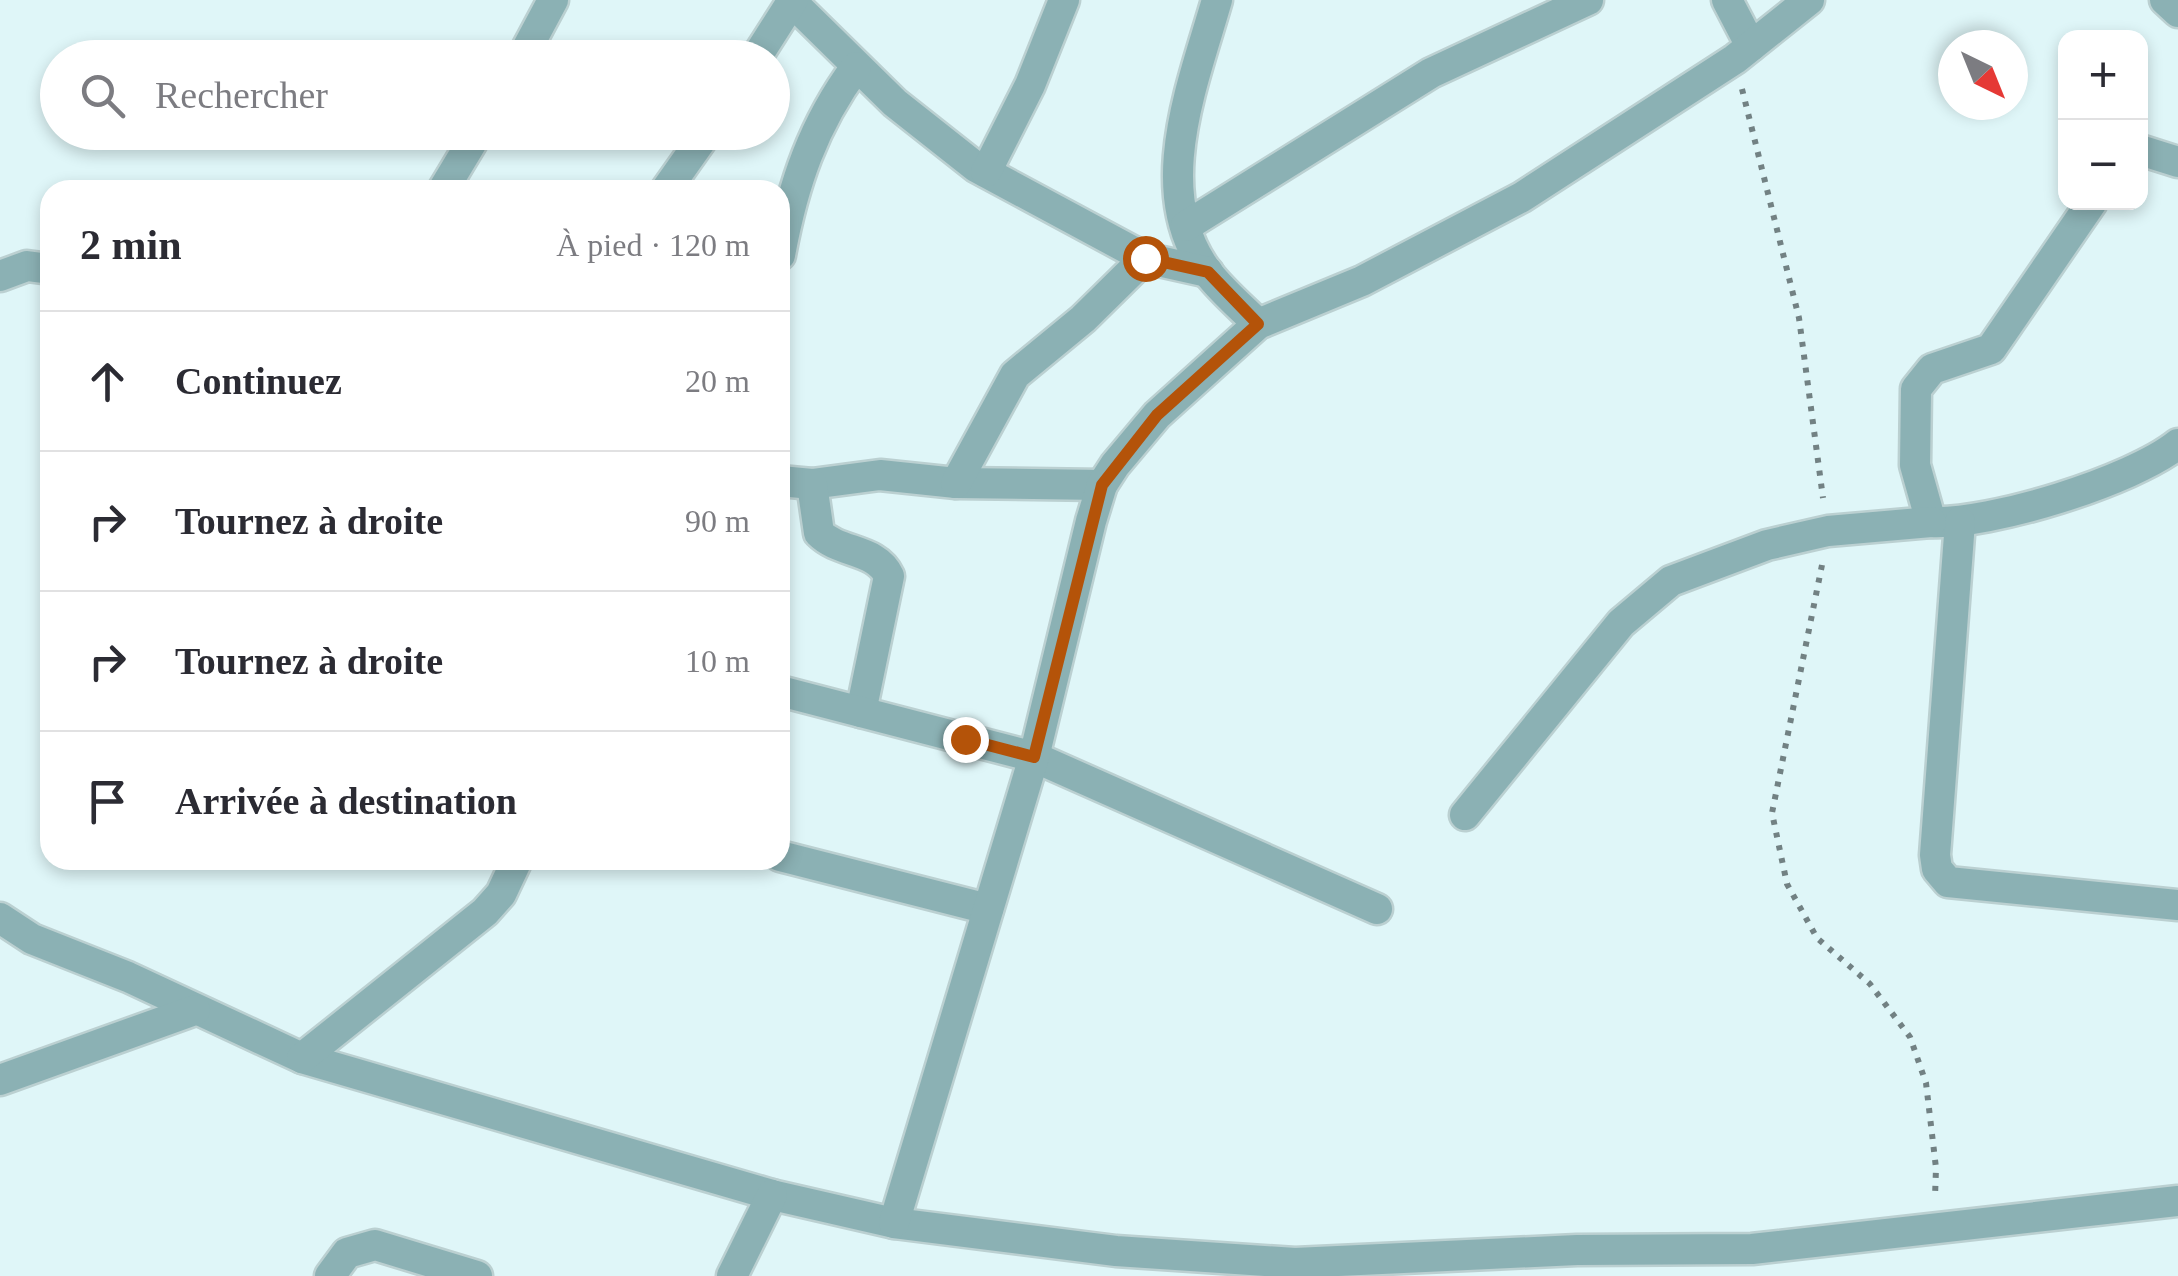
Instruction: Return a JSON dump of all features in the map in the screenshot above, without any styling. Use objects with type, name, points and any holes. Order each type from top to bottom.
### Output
[{"type":"street","points":[[532,40],[553,0]]},
{"type":"street","points":[[986,172],[1030,85],[1064,0]]},
{"type":"street","points":[[1217,0],[1189,98],[1178,158],[1186,226],[1208,272],[1258,324]]},
{"type":"street","points":[[1186,226],[1431,72],[1588,0]]},
{"type":"street","points":[[1727,0],[1743,52]]},
{"type":"street","points":[[894,1223],[1034,757],[1102,485],[1157,415],[1258,324],[1338,293],[1522,198],[1743,52],[1808,0]]},
{"type":"street","points":[[2165,0],[2178,12]]},
{"type":"street","points":[[768,40],[793,1],[856,66],[938,139],[986,172],[1145,258],[1208,272]]},
{"type":"street","points":[[790,212],[801,164],[817,126],[856,66]]},
{"type":"street","points":[[449,180],[467,150]]},
{"type":"street","points":[[673,180],[694,150]]},
{"type":"street","points":[[2148,153],[2178,162]]},
{"type":"street","points":[[2087,210],[1991,349],[1932,369],[1916,388],[1915,465],[1945,522],[1935,856],[1942,878],[1948,882],[2178,905]]},
{"type":"street","points":[[956,484],[1015,376],[1083,319],[1145,258]]},
{"type":"street","points":[[0,276],[27,266],[40,268]]},
{"type":"street","points":[[1464,815],[1621,623],[1671,581],[1767,545],[1828,531],[1945,522],[2122,476],[2158,460],[2178,444]]},
{"type":"street","points":[[790,482],[812,484],[880,475],[956,484],[1102,485]]},
{"type":"street","points":[[812,484],[819,533],[831,544],[876,559],[888,573],[861,712]]},
{"type":"street","points":[[790,694],[1034,757],[1377,909]]},
{"type":"street","points":[[790,859],[988,910]]},
{"type":"street","points":[[302,1058],[485,912],[501,894],[512,870]]},
{"type":"street","points":[[0,918],[32,940],[302,1058],[772,1195],[894,1223],[1136,1252],[1372,1266],[1752,1249],[2178,1201]]},
{"type":"street","points":[[0,1080],[195,1010]]},
{"type":"street","points":[[732,1276],[772,1195]]},
{"type":"street","points":[[330,1276],[347,1253],[375,1246],[477,1276]]},
{"type":"path","points":[[1743,52],[1799,318],[1828,531],[1772,813],[1787,884],[1817,938],[1870,984],[1910,1038],[1926,1083],[1936,1168],[1933,1227]]},
{"type":"route","points":[[965,739],[1034,757],[1102,485],[1157,415],[1258,324],[1208,272],[1145,258]]}]
